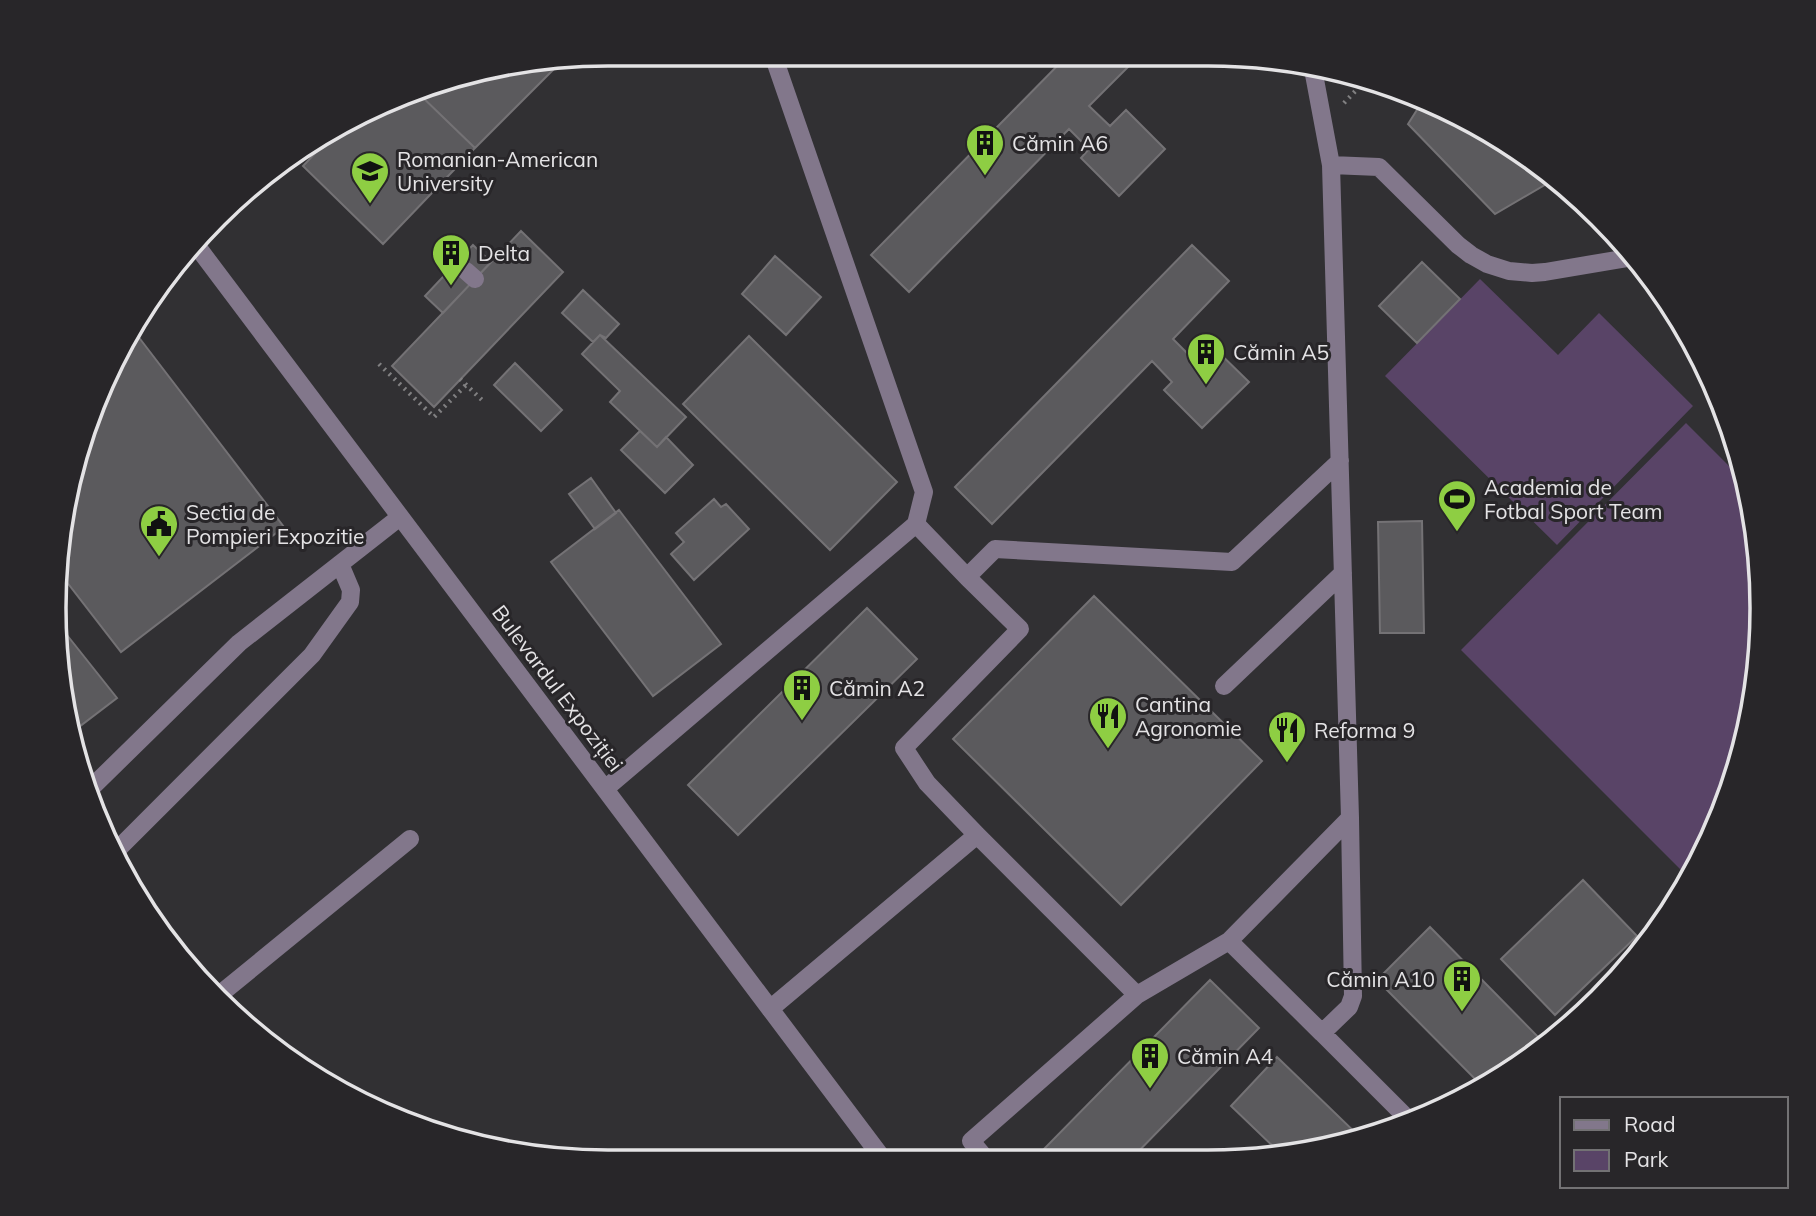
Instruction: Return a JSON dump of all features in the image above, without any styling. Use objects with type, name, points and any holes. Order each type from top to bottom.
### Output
[{"type":"street","points":[[605,789],[916,524],[924,492],[777,66]]},
{"type":"street","points":[[1315,77],[1331,165],[1353,996],[1349,1007],[1322,1033]]},
{"type":"street","points":[[1331,165],[1379,167],[1458,245],[1487,264],[1509,271],[1532,273],[1622,259]]},
{"type":"street","name":"Bulevardul Expoziției","points":[[201,251],[876,1150]]},
{"type":"street","points":[[967,577],[995,549],[1232,562],[1340,461]]},
{"type":"street","points":[[96,783],[239,643],[400,517]]},
{"type":"street","points":[[916,524],[1020,629],[904,748],[927,783],[976,835],[1137,995]]},
{"type":"street","points":[[121,846],[312,654],[350,602],[351,590],[340,564]]},
{"type":"street","points":[[1224,686],[1343,573]]},
{"type":"street","points":[[978,1150],[971,1141],[1137,995],[1229,941],[1350,818]]},
{"type":"street","points":[[770,1009],[976,835]]},
{"type":"street","points":[[225,990],[410,839]]},
{"type":"street","points":[[1229,941],[1402,1113]]},
{"type":"path","points":[[379,364],[434,417],[466,384]]},
{"type":"path","points":[[460,379],[483,401]]},
{"type":"green space","points":[[1480,279],[1558,355],[1599,313],[1693,406],[1557,545],[1385,376]]},
{"type":"green space","points":[[1686,423],[1731,468],[1745,537],[1748,573],[1750,608],[1745,679],[1721,782],[1682,871],[1461,650]]},
{"type":"building","name":"Cămin A6","points":[[1057,66],[1129,66],[1089,106],[1110,126],[1126,110],[1165,149],[1119,196],[1081,158],[1089,149],[1069,129],[909,292],[871,255]]},
{"type":"building","points":[[553,70],[475,148],[424,99],[502,77]]},
{"type":"building","points":[[424,99],[475,148],[383,244],[303,166],[316,152],[337,139]]},
{"type":"building","points":[[1417,109],[1447,122],[1509,158],[1546,184],[1495,214],[1408,124]]},
{"type":"building","points":[[521,231],[563,272],[434,407],[392,366]]},
{"type":"building","name":"Delta","points":[[473,245],[491,262],[443,313],[425,296]]},
{"type":"building","name":"Cămin A5","points":[[1192,245],[1229,281],[1173,339],[1193,359],[1209,343],[1249,382],[1202,428],[1164,390],[1172,382],[1152,361],[992,524],[955,487]]},
{"type":"building","points":[[775,256],[821,297],[786,335],[742,294]]},
{"type":"building","points":[[1422,262],[1460,299],[1417,343],[1379,306]]},
{"type":"building","points":[[583,290],[619,324],[606,338],[600,335],[593,342],[562,313]]},
{"type":"building","points":[[600,335],[686,417],[657,447],[610,402],[620,391],[582,354]]},
{"type":"building","points":[[749,336],[897,482],[830,550],[683,404]]},
{"type":"building","points":[[139,337],[284,527],[121,652],[67,583],[71,537],[85,468],[108,401]]},
{"type":"building","points":[[515,363],[562,410],[541,431],[494,385]]},
{"type":"building","points":[[640,431],[657,447],[666,437],[693,465],[665,493],[621,450]]},
{"type":"building","points":[[591,478],[616,513],[595,529],[569,494]]},
{"type":"building","points":[[714,499],[721,507],[726,504],[749,529],[694,580],[671,554],[684,542],[676,533]]},
{"type":"building","points":[[619,510],[721,644],[653,696],[551,562]]},
{"type":"building","points":[[1422,521],[1424,633],[1380,633],[1378,522]]},
{"type":"building","name":"Cantina Agronomie","points":[[1094,596],[1262,761],[1121,905],[953,739]]},
{"type":"building","name":"Cămin A2","points":[[867,608],[917,659],[738,835],[688,785]]},
{"type":"building","points":[[68,636],[117,698],[80,726],[71,679]]},
{"type":"building","points":[[1583,880],[1637,936],[1555,1015],[1501,959]]},
{"type":"building","name":"Cămin A10","points":[[1430,927],[1539,1037],[1475,1079],[1377,980]]},
{"type":"building","name":"Cămin A4","points":[[1210,980],[1259,1028],[1140,1150],[1043,1150]]},
{"type":"building","points":[[1277,1057],[1352,1130],[1272,1146],[1231,1106]]},
{"type":"place","name":"Cămin A6","points":[[985,177]]},
{"type":"place","name":"Romanian-American University","points":[[370,205]]},
{"type":"place","name":"Delta","points":[[451,287]]},
{"type":"place","name":"Cămin A5","points":[[1206,386]]},
{"type":"place","name":"Academia de Fotbal Sport Team","points":[[1457,533]]},
{"type":"place","name":"Sectia de Pompieri Expozitie","points":[[159,558]]},
{"type":"place","name":"Cămin A2","points":[[802,722]]},
{"type":"place","name":"Cantina Agronomie","points":[[1108,750]]},
{"type":"place","name":"Reforma 9","points":[[1287,764]]},
{"type":"place","name":"Cămin A10","points":[[1462,1013]]},
{"type":"place","name":"Cămin A4","points":[[1150,1090]]}]
